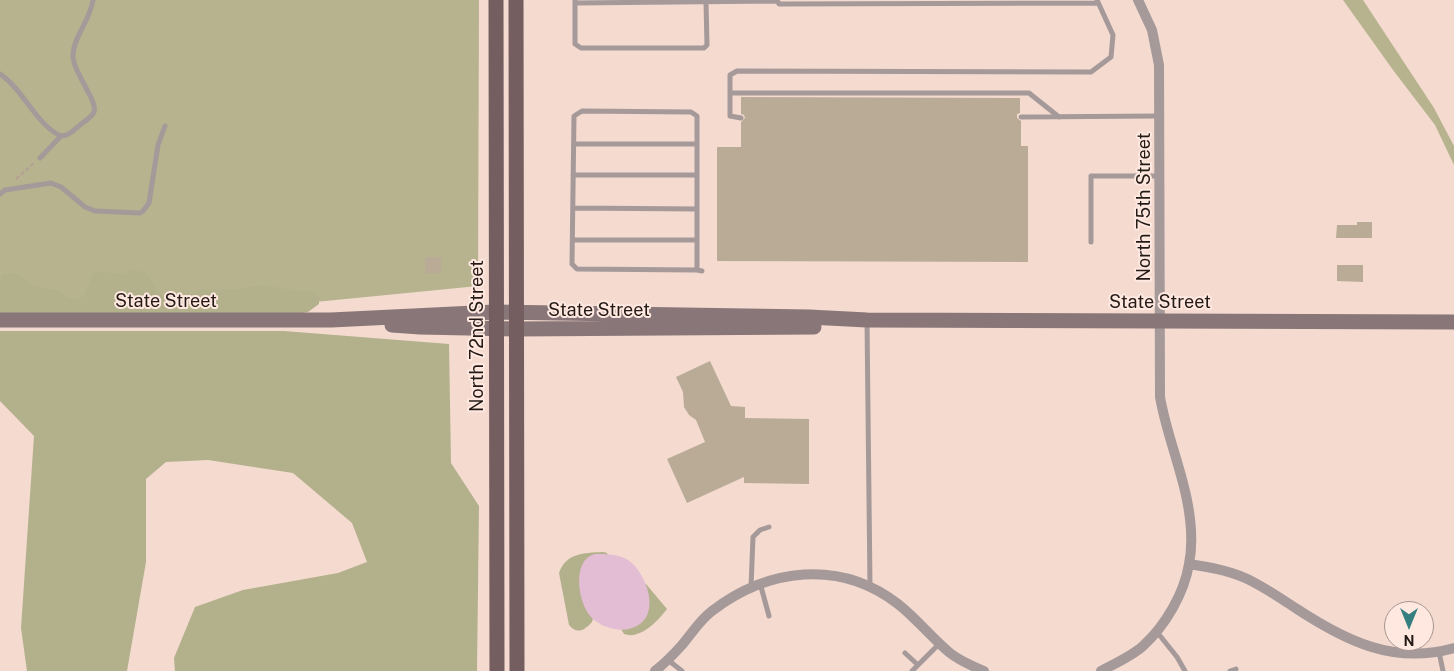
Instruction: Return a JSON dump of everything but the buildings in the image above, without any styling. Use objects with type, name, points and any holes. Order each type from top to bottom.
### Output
[{"type":"main road","name":"North 72nd Street","points":[[496,0],[497,671]]},
{"type":"main road","points":[[516,0],[517,671]]},
{"type":"street","name":"North 75th Street","points":[[1101,671],[1142,648],[1158,632],[1177,597],[1189,564],[1191,531],[1187,498],[1167,430],[1160,397],[1159,65],[1155,42],[1145,11],[1138,0]]},
{"type":"street","name":"State Street","points":[[0,320],[331,320],[516,312],[810,317],[867,320],[1454,322]]},
{"type":"street","name":"State Street","points":[[331,320],[420,327],[495,329],[811,327],[840,325],[867,320]]},
{"type":"street","points":[[1189,564],[1216,569],[1246,578],[1335,633],[1356,643],[1391,652],[1410,654],[1439,652],[1454,648]]},
{"type":"street","points":[[655,671],[668,660],[711,611],[756,585],[802,574],[841,576],[883,594],[899,605],[952,654],[984,671]]},
{"type":"lane","points":[[40,158],[61,136],[70,134],[92,115],[95,108],[93,100],[78,73],[74,58],[75,46],[88,18],[92,0]]},
{"type":"lane","points":[[706,2],[707,45],[704,48],[581,48],[576,44],[575,2],[777,1],[779,4],[1098,2],[1113,35],[1111,57],[1091,72],[737,71],[730,76],[730,116],[741,118]]},
{"type":"lane","points":[[0,74],[17,88],[52,132],[61,136]]},
{"type":"lane","points":[[730,92],[1029,93],[1059,117]]},
{"type":"lane","points":[[582,111],[692,112],[697,116],[697,144],[697,240],[700,271],[577,270],[572,264],[574,116],[582,111]]},
{"type":"lane","points":[[1020,117],[1160,116]]},
{"type":"lane","points":[[0,194],[5,190],[52,183],[61,186],[85,207],[95,211],[144,211],[149,203],[158,145],[165,126]]},
{"type":"lane","points":[[574,144],[697,144]]},
{"type":"lane","points":[[573,175],[697,175]]},
{"type":"lane","points":[[1091,242],[1091,176],[1160,176]]},
{"type":"lane","points":[[573,208],[697,209]]},
{"type":"lane","points":[[573,240],[697,240]]},
{"type":"lane","points":[[867,320],[870,588]]},
{"type":"lane","points":[[769,527],[760,530],[753,537],[756,585],[769,616]]},
{"type":"lane","points":[[1158,632],[1185,671]]},
{"type":"lane","points":[[912,671],[939,643]]},
{"type":"lane","points":[[1439,652],[1443,671]]},
{"type":"lane","points":[[904,653],[918,665]]},
{"type":"lane","points":[[668,660],[682,671]]},
{"type":"lane","points":[[1230,671],[1236,668]]},
{"type":"path","points":[[5,190],[40,158]]},
{"type":"shaded area","points":[[0,0],[479,0],[478,286],[254,308],[0,310]]},
{"type":"shaded area","points":[[1343,0],[1363,0],[1434,108],[1454,146],[1454,165],[1435,125]]},
{"type":"shaded area","points":[[132,270],[139,271],[148,276],[164,297],[189,295],[200,290],[268,286],[298,291],[312,291],[319,296],[319,304],[308,312],[290,315],[0,315],[0,280],[2,275],[10,273],[20,275],[35,287],[60,290],[66,298],[77,300],[84,295],[93,274],[103,271],[121,274]]},
{"type":"shaded area","points":[[0,331],[284,331],[449,344],[451,463],[479,506],[477,671],[175,671],[174,658],[195,607],[243,590],[338,573],[367,562],[352,523],[293,473],[208,460],[166,462],[146,479],[146,562],[127,671],[27,671],[21,628],[34,436],[0,401]]},
{"type":"shaded area","points":[[607,553],[609,557],[592,622],[584,629],[575,630],[569,625],[559,573],[566,561],[576,555]]},
{"type":"shaded area","points":[[595,554],[612,555],[628,560],[634,565],[645,581],[648,591],[649,610],[646,618],[637,626],[618,630],[596,622],[586,611],[580,592],[580,573],[582,564],[587,558]]},
{"type":"shaded area","points":[[641,582],[646,584],[667,609],[654,624],[642,632],[630,635],[624,634],[620,627]]}]
